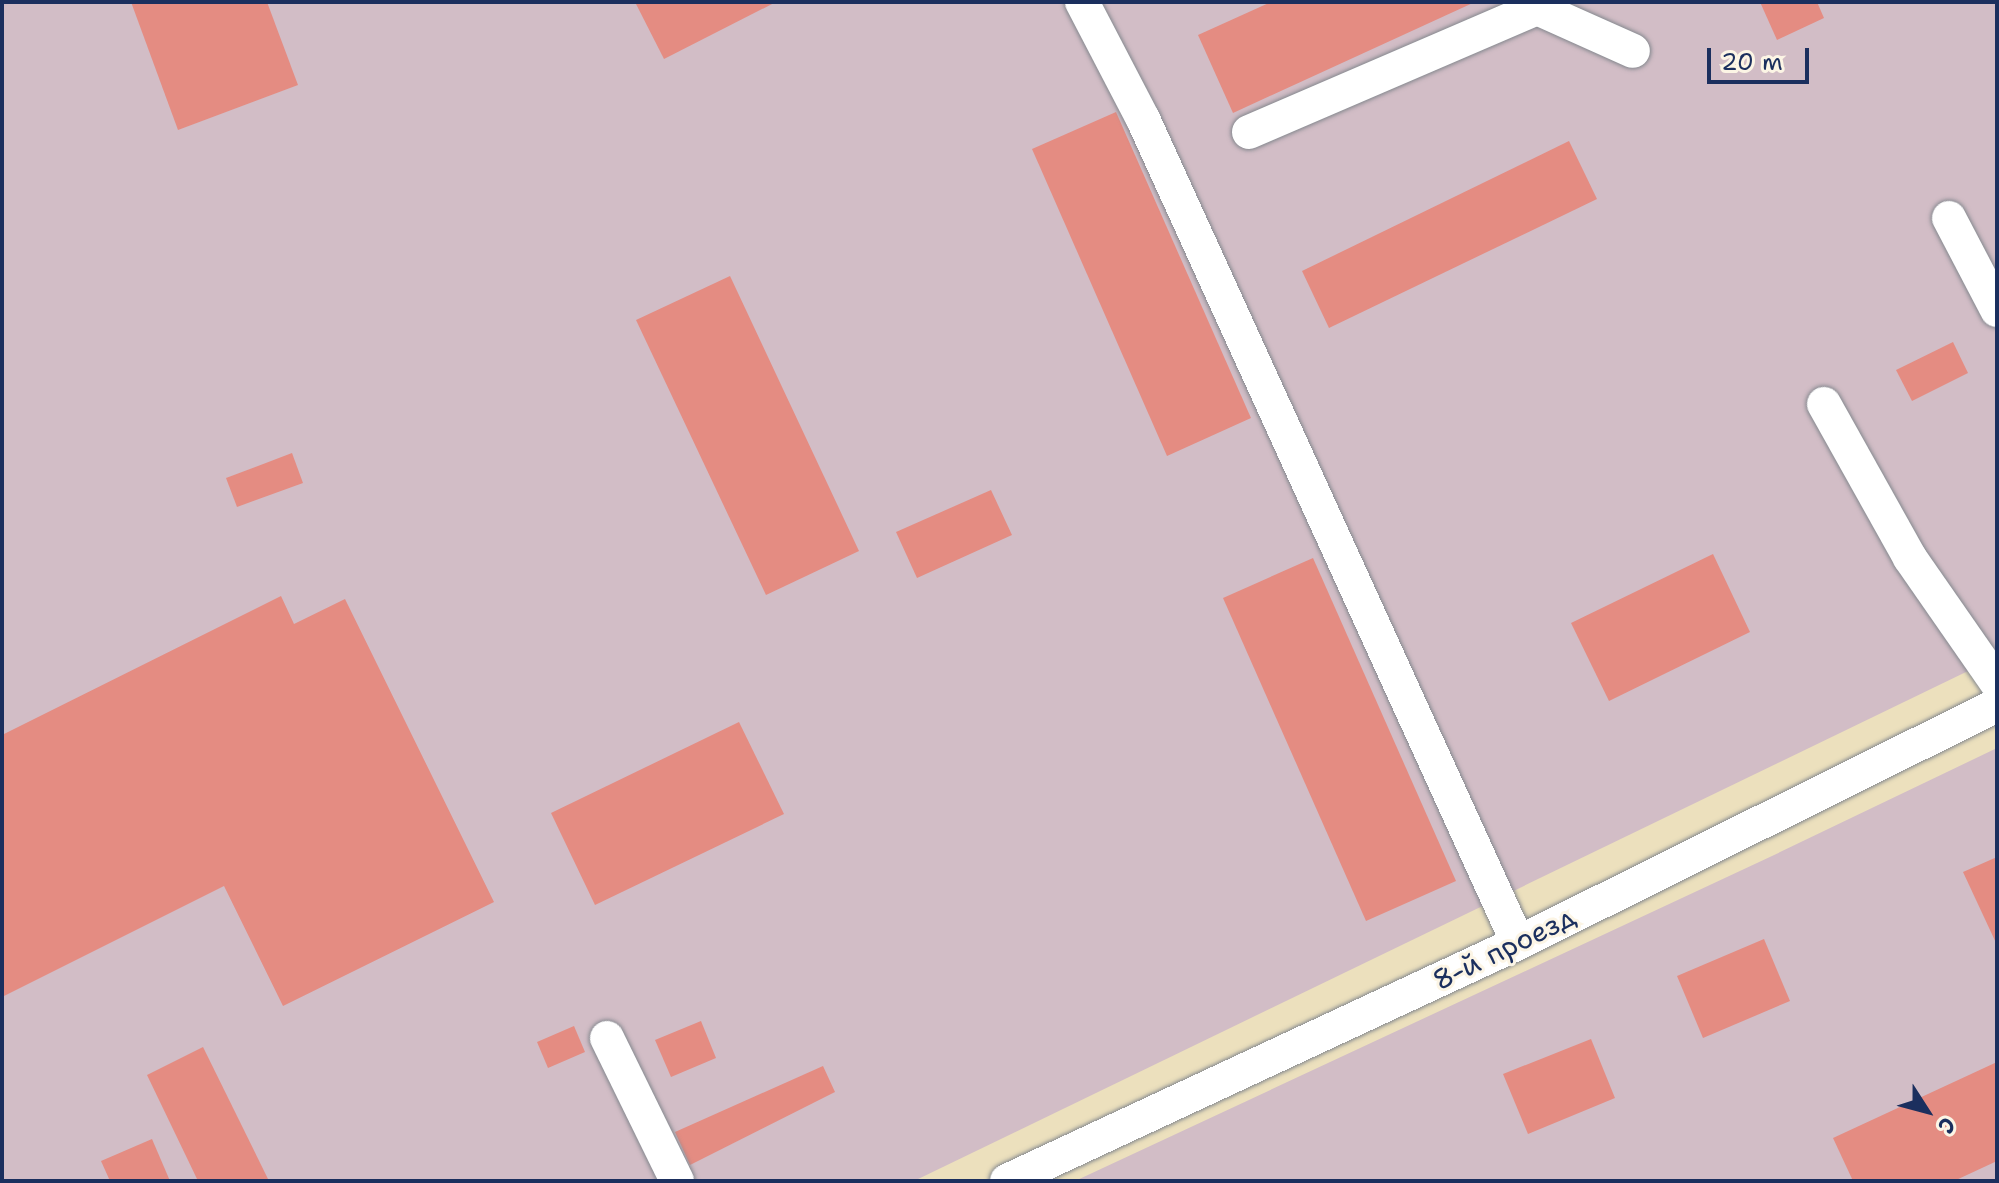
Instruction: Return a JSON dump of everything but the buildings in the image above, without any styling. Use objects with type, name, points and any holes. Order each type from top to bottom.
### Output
[{"type":"street","points":[[1091,5],[1518,943]]},
{"type":"street","points":[[1249,132],[1536,5],[1633,51]]},
{"type":"street","points":[[1949,218],[1997,310]]},
{"type":"street","points":[[1824,404],[1910,558],[1997,683]]},
{"type":"street","name":"8-й проезд","points":[[1007,1181],[1518,943],[1997,705]]},
{"type":"street","points":[[607,1038],[677,1181]]},
{"type":"shaded area","points":[[2,2],[1997,2],[1997,657],[914,1181],[2,1181]]},
{"type":"shaded area","points":[[1997,748],[1997,1181],[1075,1181],[1772,856]]}]
